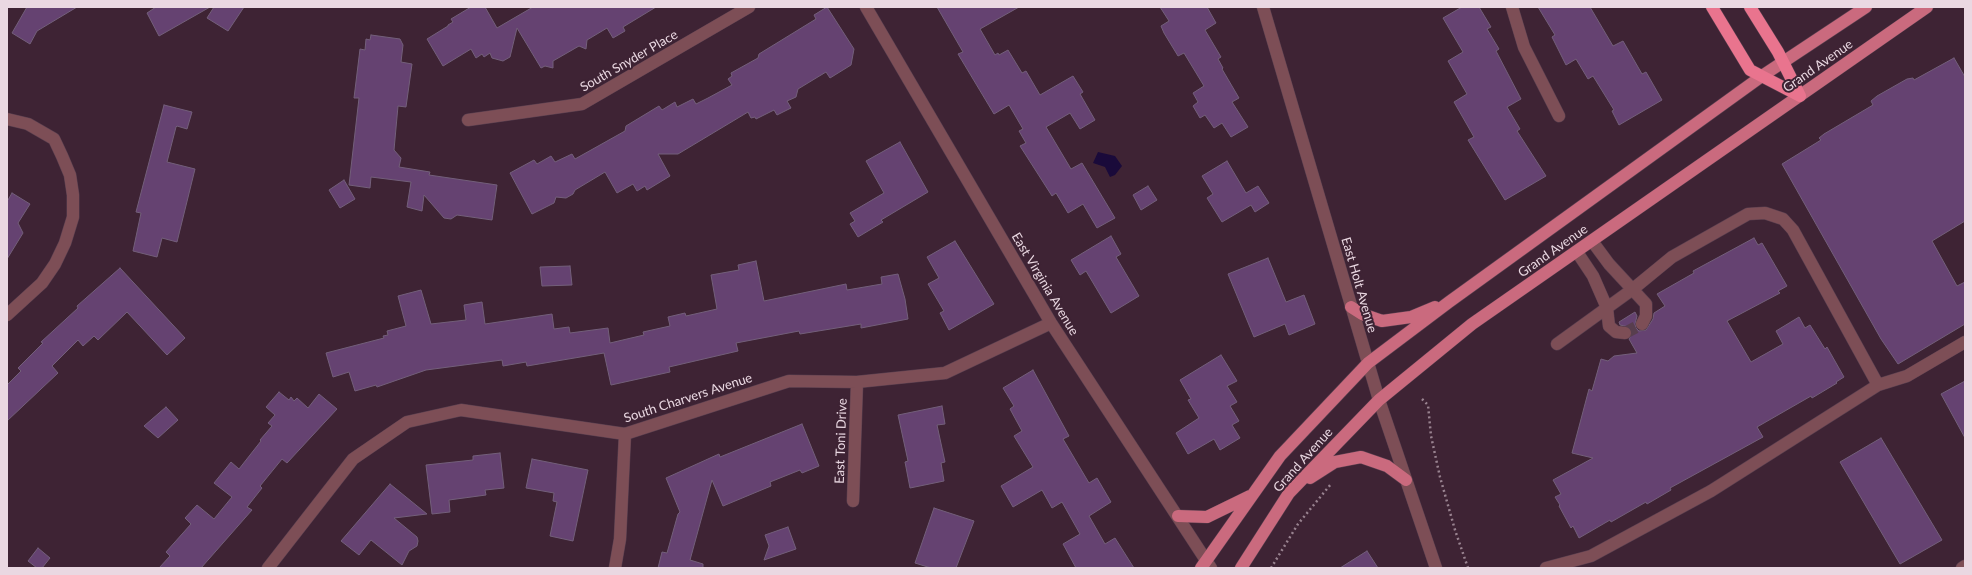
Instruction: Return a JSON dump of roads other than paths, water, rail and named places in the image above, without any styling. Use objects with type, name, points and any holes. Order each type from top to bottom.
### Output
[{"type":"highway","points":[[1712,7],[1750,70],[1800,96]]},
{"type":"highway","points":[[1750,7],[1783,62],[1800,96]]},
{"type":"main road","name":"Grand Avenue","points":[[1206,565],[1280,456],[1368,364],[1450,302],[1762,76],[1866,7]]},
{"type":"main road","name":"Grand Avenue","points":[[1241,568],[1289,493],[1379,400],[1472,324],[1927,7]]},
{"type":"main road","points":[[1351,307],[1362,314],[1382,321],[1411,317],[1450,302]]},
{"type":"main road","points":[[1295,487],[1336,462],[1361,457],[1387,466],[1406,480]]},
{"type":"main road","points":[[1178,516],[1207,516],[1253,494]]},
{"type":"street","name":"South Snyder Place","points":[[468,120],[582,104],[748,7]]},
{"type":"street","name":"East Virginia Avenue","points":[[866,7],[1051,323],[1178,516],[1206,565]]},
{"type":"street","name":"East Holt Avenue","points":[[1263,7],[1379,400],[1436,568]]},
{"type":"street","points":[[1512,7],[1524,47],[1559,116]]},
{"type":"street","points":[[7,119],[28,124],[54,139],[70,175],[73,195],[73,217],[65,243],[56,264],[42,283],[7,315]]},
{"type":"street","points":[[1557,344],[1634,289],[1672,257],[1748,214],[1765,213],[1783,219],[1793,230],[1878,385]]},
{"type":"street","points":[[1592,241],[1609,264],[1634,289],[1646,304],[1646,316],[1642,324]]},
{"type":"street","points":[[1577,252],[1593,276],[1607,308],[1609,326],[1616,332],[1625,333]]},
{"type":"street","name":"South Charvers Avenue","points":[[268,568],[353,459],[407,422],[461,410],[626,434],[789,381],[857,382],[945,373],[1051,323]]},
{"type":"street","points":[[1546,568],[1591,556],[1711,491],[1878,385],[1907,376],[1965,342]]},
{"type":"street","name":"East Toni Drive","points":[[853,501],[857,382]]},
{"type":"street","points":[[615,568],[620,539],[626,434]]},
{"type":"tunnel","points":[[1625,333],[1642,324]]}]
